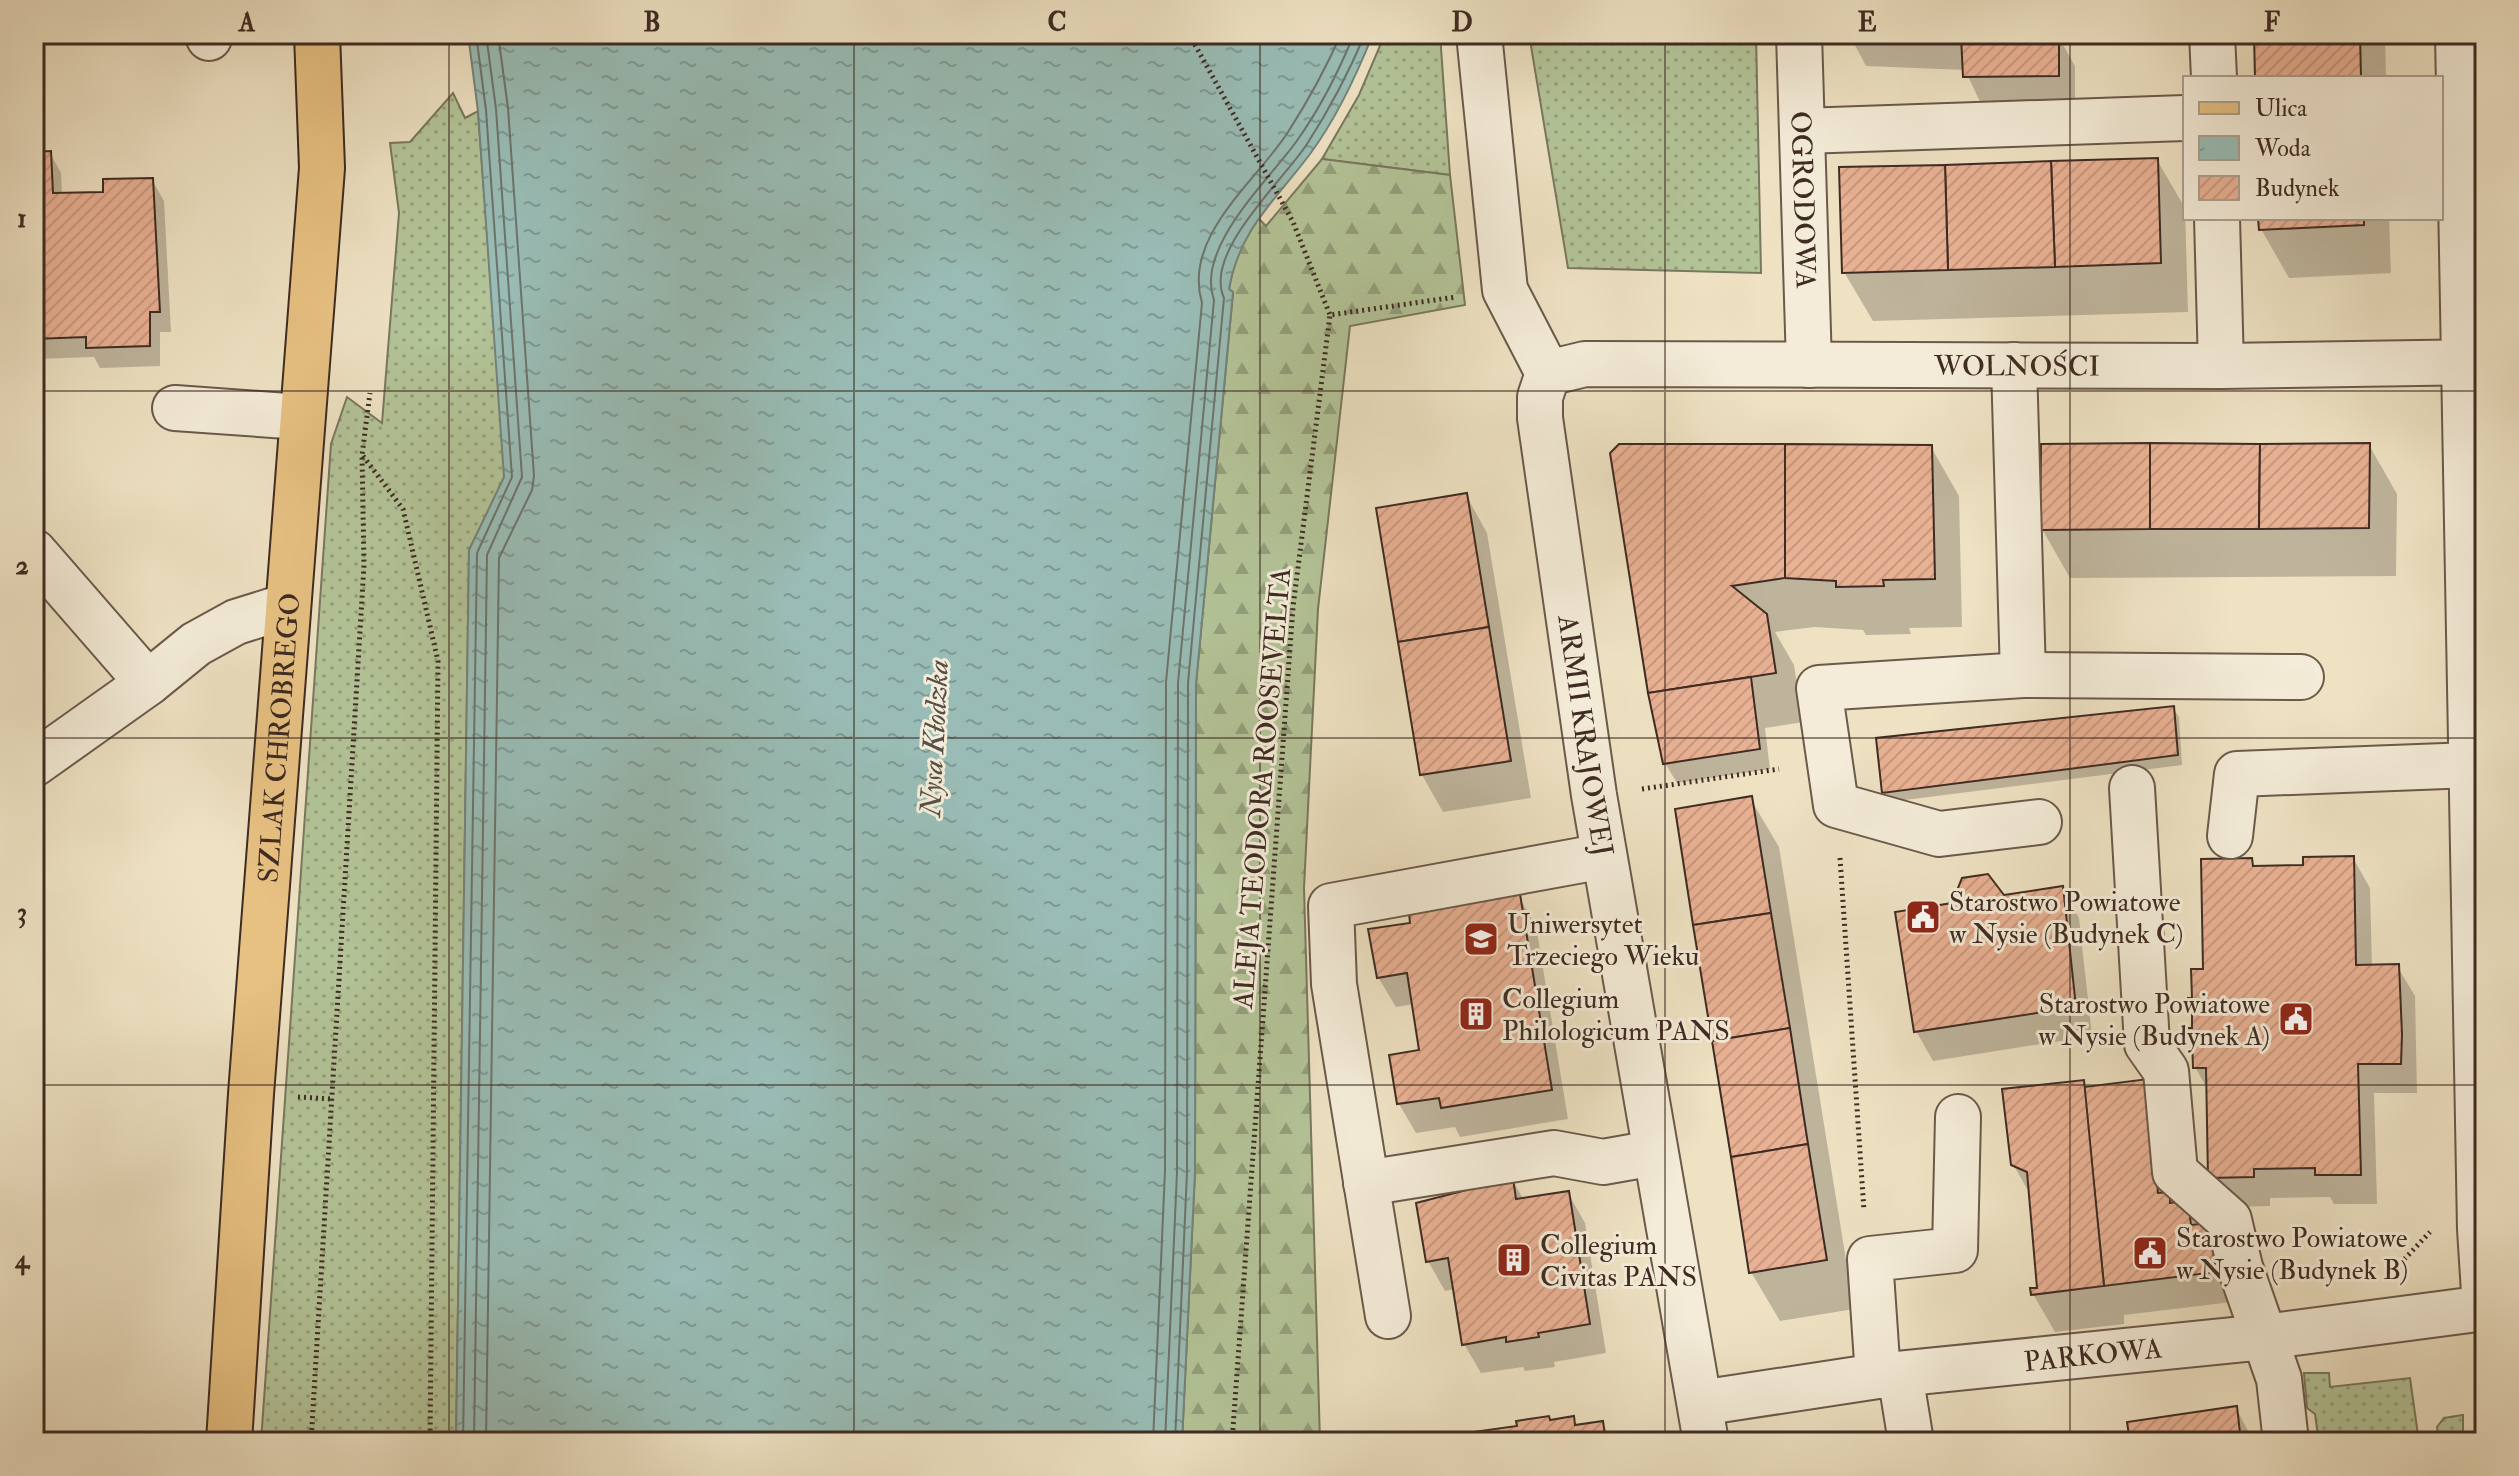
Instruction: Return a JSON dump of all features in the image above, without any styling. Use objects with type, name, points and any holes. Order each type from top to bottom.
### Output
[{"type":"main road","name":"SZLAK CHROBREGO","points":[[229,1442],[287,606],[322,168],[317,34]]},
{"type":"street","points":[[1479,34],[1505,290],[1548,373]]},
{"type":"street","name":"OGRODOWA","points":[[1799,34],[1809,365]]},
{"type":"street","points":[[2212,34],[2214,76]]},
{"type":"street","points":[[2458,34],[2475,362],[2471,765],[2480,1229],[2485,1308]]},
{"type":"street","points":[[1802,131],[2183,118]]},
{"type":"street","points":[[2217,220],[2221,366]]},
{"type":"street","name":"WOLNOŚCI","points":[[1548,373],[1585,364],[2221,366],[2475,362]]},
{"type":"street","points":[[2014,365],[2023,675]]},
{"type":"street","name":"ARMII KRAJOWEJ","points":[[1548,373],[1540,397],[1540,418],[1594,795],[1703,1423]]},
{"type":"street","points":[[175,408],[301,417]]},
{"type":"street","points":[[34,552],[148,683]]},
{"type":"street","points":[[34,764],[148,683],[196,644],[236,622],[287,606]]},
{"type":"street","points":[[2039,822],[1939,834],[1836,805],[1819,688],[2023,675],[2301,677]]},
{"type":"street","points":[[2230,836],[2237,774],[2471,765]]},
{"type":"street","points":[[2132,788],[2147,1044],[2166,1071],[2175,1172],[2229,1220],[2240,1267],[2279,1379],[2286,1442]]},
{"type":"street","points":[[1388,1316],[1334,984],[1331,906],[1604,856]]},
{"type":"street","points":[[1911,1442],[1889,1375],[1870,1259],[1955,1250],[1958,1117]]},
{"type":"street","points":[[1366,1183],[1554,1153],[1603,1162],[1654,1153]]},
{"type":"street","name":"PARKOWA","points":[[1703,1423],[1889,1375],[2264,1337],[2485,1308]]},
{"type":"path","points":[[1189,34],[1293,222],[1330,315],[1505,290]]},
{"type":"path","name":"ALEJA TEODORA ROOSEVELTA","points":[[1232,1442],[1293,607],[1330,315]]},
{"type":"path","points":[[311,1442],[364,565],[362,455],[370,393]]},
{"type":"path","points":[[362,455],[403,509],[438,661],[430,1442]]},
{"type":"path","points":[[1594,795],[1830,762]]},
{"type":"path","points":[[1836,805],[1859,1179],[1870,1259]]},
{"type":"path","points":[[313,1098],[331,1099]]},
{"type":"path","points":[[2390,1274],[2429,1232],[2442,1231]]},
{"type":"green space","points":[[1385,34],[1440,34],[1450,175],[1322,159],[1359,95]]},
{"type":"green space","points":[[1529,34],[1756,34],[1761,273],[1568,268]]},
{"type":"green space","points":[[453,93],[465,118],[478,111],[505,477],[469,550],[456,1442],[261,1442],[331,444],[347,397],[382,423],[399,213],[390,143],[410,142]]},
{"type":"green space","points":[[1322,159],[1450,175],[1465,305],[1350,326],[1318,609],[1304,888],[1320,1442],[1182,1442],[1195,1172],[1196,684],[1233,293],[1229,289],[1235,258],[1258,218],[1266,226]]},
{"type":"green space","points":[[2304,1373],[2329,1373],[2330,1387],[2410,1378],[2419,1442],[2319,1442],[2315,1414],[2307,1408]]},
{"type":"green space","points":[[2463,1415],[2463,1442],[2439,1442],[2437,1427],[2444,1418]]},
{"type":"water","name":"Nysa Kłodzka","points":[[468,34],[1373,34],[1329,126],[1250,232],[1234,268],[1229,289],[1233,292],[1196,684],[1195,1172],[1182,1442],[456,1442],[469,550],[504,477],[478,111]]},
{"type":"building","points":[[1847,34],[2059,34],[2059,76],[1963,77],[1961,36],[1954,37],[1954,41],[1900,41],[1900,37],[1847,37]]},
{"type":"building","points":[[2254,34],[2360,34],[2361,76],[2255,76]]},
{"type":"building","points":[[51,151],[53,193],[103,192],[103,179],[153,178],[160,312],[150,312],[150,346],[86,348],[86,337],[34,339],[34,152]]},
{"type":"building","points":[[2158,158],[2161,263],[2055,267],[2051,161]]},
{"type":"building","points":[[2051,161],[2055,267],[1948,270],[1945,165]]},
{"type":"building","points":[[1945,165],[1948,270],[1842,273],[1839,167]]},
{"type":"building","points":[[2258,220],[2364,220],[2364,225],[2259,230]]},
{"type":"building","points":[[2150,443],[2260,444],[2259,529],[2150,529]]},
{"type":"building","points":[[2150,443],[2150,529],[2040,530],[2041,444]]},
{"type":"building","points":[[2370,443],[2369,528],[2259,529],[2260,444]]},
{"type":"building","points":[[1619,444],[1785,444],[1785,578],[1732,586],[1767,614],[1776,673],[1648,693],[1610,453]]},
{"type":"building","points":[[1785,444],[1932,445],[1935,579],[1883,580],[1884,586],[1836,587],[1836,581],[1785,578]]},
{"type":"building","points":[[1467,493],[1489,627],[1398,642],[1376,508]]},
{"type":"building","points":[[1489,627],[1511,761],[1420,775],[1398,642]]},
{"type":"building","points":[[1751,677],[1760,749],[1663,764],[1648,693]]},
{"type":"building","points":[[2174,706],[2178,755],[1882,793],[1876,738]]},
{"type":"building","points":[[1752,796],[1771,913],[1693,925],[1675,809]]},
{"type":"building","name":"Starostwo Powiatowe w Nysie (Budynek A)","points":[[2354,856],[2356,965],[2399,964],[2402,1034],[2401,1064],[2358,1064],[2361,1175],[2315,1175],[2315,1168],[2254,1169],[2254,1177],[2208,1178],[2206,1068],[2193,1068],[2192,1039],[2187,1040],[2187,1028],[2192,1028],[2192,1009],[2188,1004],[2188,998],[2192,998],[2191,969],[2203,969],[2201,859],[2252,858],[2253,866],[2303,865],[2303,857]]},
{"type":"building","points":[[1988,874],[2004,895],[2063,886],[2076,1007],[1914,1032],[1895,912],[1952,903],[1962,878]]},
{"type":"building","name":"Collegium Philologicum PANS","points":[[1520,894],[1552,1090],[1441,1108],[1439,1098],[1397,1104],[1389,1055],[1419,1050],[1407,973],[1377,978],[1368,929],[1410,923],[1409,913]]},
{"type":"building","points":[[1771,913],[1790,1028],[1712,1041],[1693,925]]},
{"type":"building","points":[[1790,1028],[1808,1144],[1731,1157],[1712,1041]]},
{"type":"building","points":[[2148,1079],[2158,1193],[2170,1192],[2170,1203],[2188,1201],[2191,1225],[2209,1223],[2216,1272],[2104,1286],[2084,1087]]},
{"type":"building","points":[[2084,1080],[2104,1286],[2031,1295],[2030,1288],[2037,1288],[2027,1172],[2011,1165],[2002,1089]]},
{"type":"building","points":[[1808,1144],[1827,1260],[1749,1273],[1731,1157]]},
{"type":"building","name":"Collegium Civitas PANS","points":[[1513,1178],[1516,1199],[1569,1191],[1590,1324],[1538,1333],[1539,1337],[1506,1342],[1506,1337],[1462,1345],[1448,1258],[1426,1262],[1416,1203]]},
{"type":"building","points":[[2237,1406],[2241,1442],[2130,1442],[2127,1422]]},
{"type":"building","points":[[1549,1416],[1550,1420],[1574,1416],[1575,1425],[1603,1421],[1606,1442],[1475,1442],[1473,1432],[1517,1426],[1516,1421]]},
{"type":"place","name":"Starostwo Powiatowe w Nysie (Budynek C)","points":[[1923,917]]},
{"type":"place","name":"Uniwersytet Trzeciego Wieku","points":[[1481,939]]},
{"type":"place","name":"Collegium Philologicum PANS","points":[[1476,1014]]},
{"type":"place","name":"Starostwo Powiatowe w Nysie (Budynek A)","points":[[2296,1019]]},
{"type":"place","name":"Starostwo Powiatowe w Nysie (Budynek B)","points":[[2150,1253]]},
{"type":"place","name":"Collegium Civitas PANS","points":[[1514,1260]]}]
